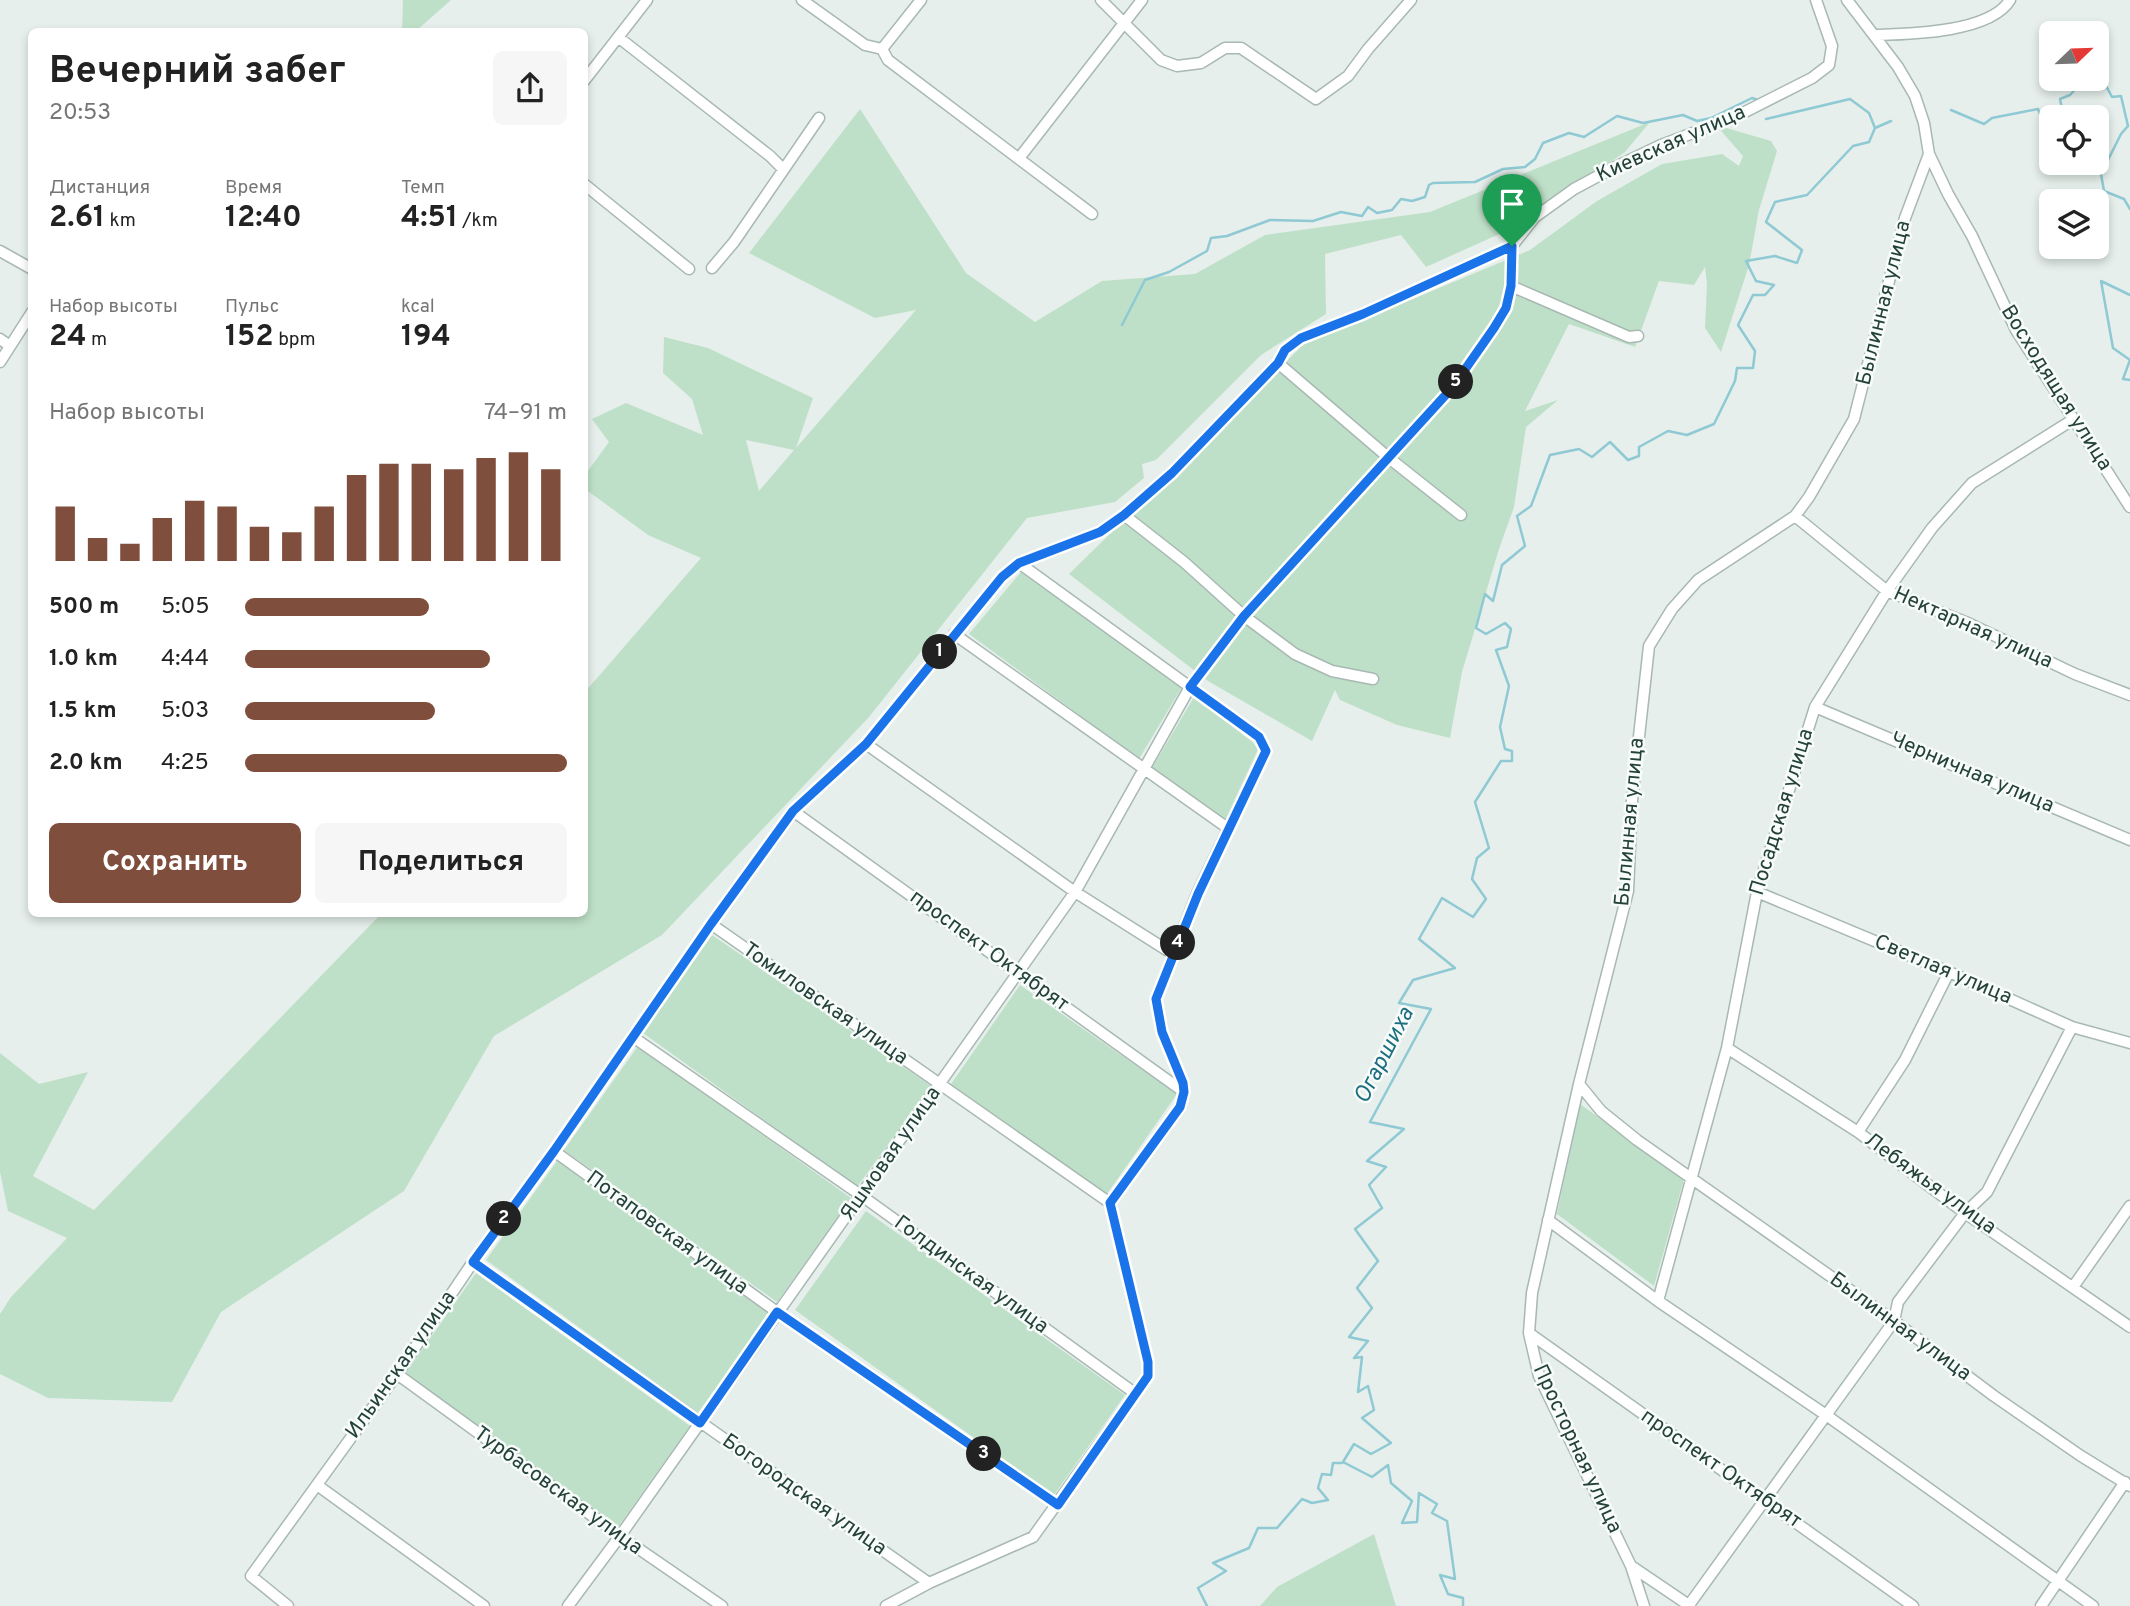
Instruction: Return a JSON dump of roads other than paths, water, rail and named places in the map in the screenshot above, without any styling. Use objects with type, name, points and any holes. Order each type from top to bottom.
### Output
[{"type":"street","points":[[588,75],[647,0]]},
{"type":"street","points":[[802,0],[865,45],[882,49],[888,60],[1020,157],[1092,214]]},
{"type":"street","points":[[882,49],[921,0]]},
{"type":"street","points":[[1101,0],[1161,60],[1177,66],[1201,63],[1225,48],[1241,48],[1316,99],[1348,76],[1411,0]]},
{"type":"street","points":[[1020,157],[1142,0]]},
{"type":"street","name":"Киевская улица","points":[[1512,246],[1535,217],[1574,189],[1661,145],[1735,117],[1812,79],[1829,65],[1832,46],[1816,0]]},
{"type":"street","points":[[1847,0],[1898,67],[1915,96],[1924,123],[1929,154]]},
{"type":"street","points":[[1874,35],[1926,34],[1978,22],[2006,7],[2010,0]]},
{"type":"street","points":[[618,37],[783,169]]},
{"type":"street","points":[[712,268],[734,242],[819,118]]},
{"type":"street","name":"Восходящая улица","points":[[1929,154],[1972,236],[2016,330],[2130,507]]},
{"type":"street","name":"Былинная улица","points":[[1929,154],[1905,218],[1854,419],[1795,516],[1698,580],[1672,609],[1649,646],[1632,800],[1628,891],[1579,1084],[1601,1111],[1692,1179],[1894,1321],[1994,1396],[2127,1484]]},
{"type":"street","points":[[588,187],[689,269]]},
{"type":"street","points":[[1019,563],[1100,532],[1124,515],[1172,473],[1278,363],[1285,350],[1301,338],[1363,314],[1512,246],[1511,286],[1506,308],[1452,388],[1244,616],[1190,687]]},
{"type":"street","points":[[0,251],[28,267]]},
{"type":"street","points":[[1511,286],[1629,337],[1638,336]]},
{"type":"street","points":[[0,362],[28,317]]},
{"type":"street","points":[[0,339],[10,346]]},
{"type":"street","points":[[1278,363],[1389,458],[1461,515]]},
{"type":"street","name":"Посадская улица","points":[[1658,1301],[1727,1048],[1757,892],[1815,707],[1887,590],[1932,527],[1972,483],[2074,419]]},
{"type":"street","points":[[1124,515],[1184,562],[1244,616],[1295,654],[1332,671],[1373,679]]},
{"type":"street","name":"Нектарная улица","points":[[1795,516],[1887,590],[1968,623],[2075,674],[2130,695]]},
{"type":"street","points":[[886,1606],[929,1583],[1033,1537],[1148,1376],[1148,1362],[1110,1203],[1180,1107],[1184,1092],[1183,1083],[1158,1019],[1156,999],[1198,894],[1266,751],[1259,737],[1019,563]]},
{"type":"street","name":"Ильинская улица","points":[[288,1606],[251,1576],[397,1374],[473,1262],[793,811],[866,744],[1002,577],[1019,563]]},
{"type":"street","points":[[954,634],[1229,829]]},
{"type":"street","name":"Яшмовая улица","points":[[568,1606],[862,1196],[1075,892],[1190,687]]},
{"type":"street","name":"Черничная улица","points":[[1815,707],[2130,840]]},
{"type":"street","points":[[866,744],[1075,892],[1173,954]]},
{"type":"street","name":"проспект Октябрят","points":[[793,811],[1184,1092]]},
{"type":"street","name":"Светлая улица","points":[[1757,892],[1949,972],[2072,1027],[2130,1043]]},
{"type":"street","name":"Томиловская улица","points":[[711,924],[1110,1203]]},
{"type":"street","points":[[1858,1132],[1905,1060],[1949,972]]},
{"type":"street","points":[[1630,1566],[1689,1605],[1894,1321],[1898,1302],[1965,1213],[1987,1192],[2072,1027]]},
{"type":"street","name":"Голдинская улица","points":[[633,1037],[862,1196],[1136,1394]]},
{"type":"street","name":"Лебяжья улица","points":[[1727,1048],[1858,1132],[1965,1213],[2130,1327]]},
{"type":"street","name":"Просторная улица","points":[[1579,1084],[1532,1293],[1529,1333],[1539,1376],[1630,1566],[1644,1606]]},
{"type":"street","name":"Потаповская улица","points":[[554,1151],[777,1312],[1058,1505]]},
{"type":"street","points":[[2073,1287],[2130,1206]]},
{"type":"street","points":[[1548,1220],[1658,1301],[1826,1415],[2093,1606]]},
{"type":"street","name":"Богородская улица","points":[[473,1262],[929,1583]]},
{"type":"street","name":"проспект Октябрят","points":[[1529,1333],[1913,1606]]},
{"type":"street","name":"Турбасовская улица","points":[[397,1374],[620,1536],[722,1606]]},
{"type":"street","points":[[2041,1606],[2127,1484]]},
{"type":"street","points":[[317,1485],[484,1606]]},
{"type":"waterway","name":"Огаршиха","points":[[1951,110],[1984,124],[1992,118],[2038,109],[2043,122],[2052,112],[2063,113],[2060,99],[2074,91]]},
{"type":"waterway","name":"Огаршиха","points":[[2109,91],[2112,97],[2121,96],[2128,126]]},
{"type":"waterway","points":[[1122,325],[1145,280],[1169,272],[1207,251],[1211,238],[1227,236],[1270,220],[1313,221],[1341,212],[1362,216],[1368,207],[1377,213],[1392,210],[1401,199],[1412,201],[1425,197],[1429,185],[1433,183],[1475,182],[1503,169],[1525,167],[1535,159],[1543,143],[1569,133],[1584,137],[1617,116],[1643,123],[1683,115],[1697,121],[1711,118],[1752,98],[1758,100]]},
{"type":"waterway","points":[[1766,119],[1850,99],[1869,113],[1875,128]]},
{"type":"waterway","name":"Огаршиха","points":[[1463,1606],[1463,1598],[1448,1594],[1440,1575],[1455,1579],[1447,1521],[1432,1513],[1437,1504],[1419,1493],[1417,1522],[1402,1523],[1412,1501],[1391,1483],[1388,1465],[1372,1477],[1343,1462],[1354,1444],[1371,1454],[1391,1443],[1362,1418],[1374,1410],[1368,1386],[1358,1392],[1362,1357],[1354,1358],[1368,1341],[1349,1337],[1372,1308],[1357,1288],[1378,1261],[1355,1229],[1382,1208],[1369,1185],[1386,1167],[1367,1161],[1404,1129],[1370,1122],[1431,1009],[1399,1003],[1413,980],[1455,968],[1419,939],[1442,898],[1473,917],[1486,899],[1472,879],[1477,858],[1489,848],[1475,802],[1501,761],[1512,761],[1512,751],[1505,749],[1500,727],[1509,686],[1496,650],[1507,647],[1511,629],[1505,623],[1486,634],[1476,628],[1485,594],[1493,601],[1502,565],[1525,546],[1517,516],[1531,506],[1550,455],[1579,449],[1592,457],[1610,442],[1628,460],[1639,456],[1639,447],[1668,431],[1687,435],[1714,424],[1735,381],[1737,368],[1753,368],[1755,351],[1738,325],[1753,295],[1765,295],[1774,285],[1756,281],[1746,261],[1775,256],[1797,263],[1802,250],[1766,222],[1775,202],[1807,195],[1853,146],[1869,142],[1875,128],[1891,121]]},
{"type":"waterway","points":[[2128,126],[2121,134],[2101,174],[2104,191],[2124,199],[2130,209]]},
{"type":"waterway","points":[[2130,295],[2101,281],[2113,348],[2130,360],[2123,379],[2130,380]]},
{"type":"waterway","points":[[1207,1606],[1198,1588],[1226,1571],[1213,1563],[1249,1548],[1258,1528],[1277,1528],[1302,1499],[1312,1503],[1328,1500],[1318,1488],[1322,1474],[1331,1475],[1333,1463],[1342,1463]]}]
